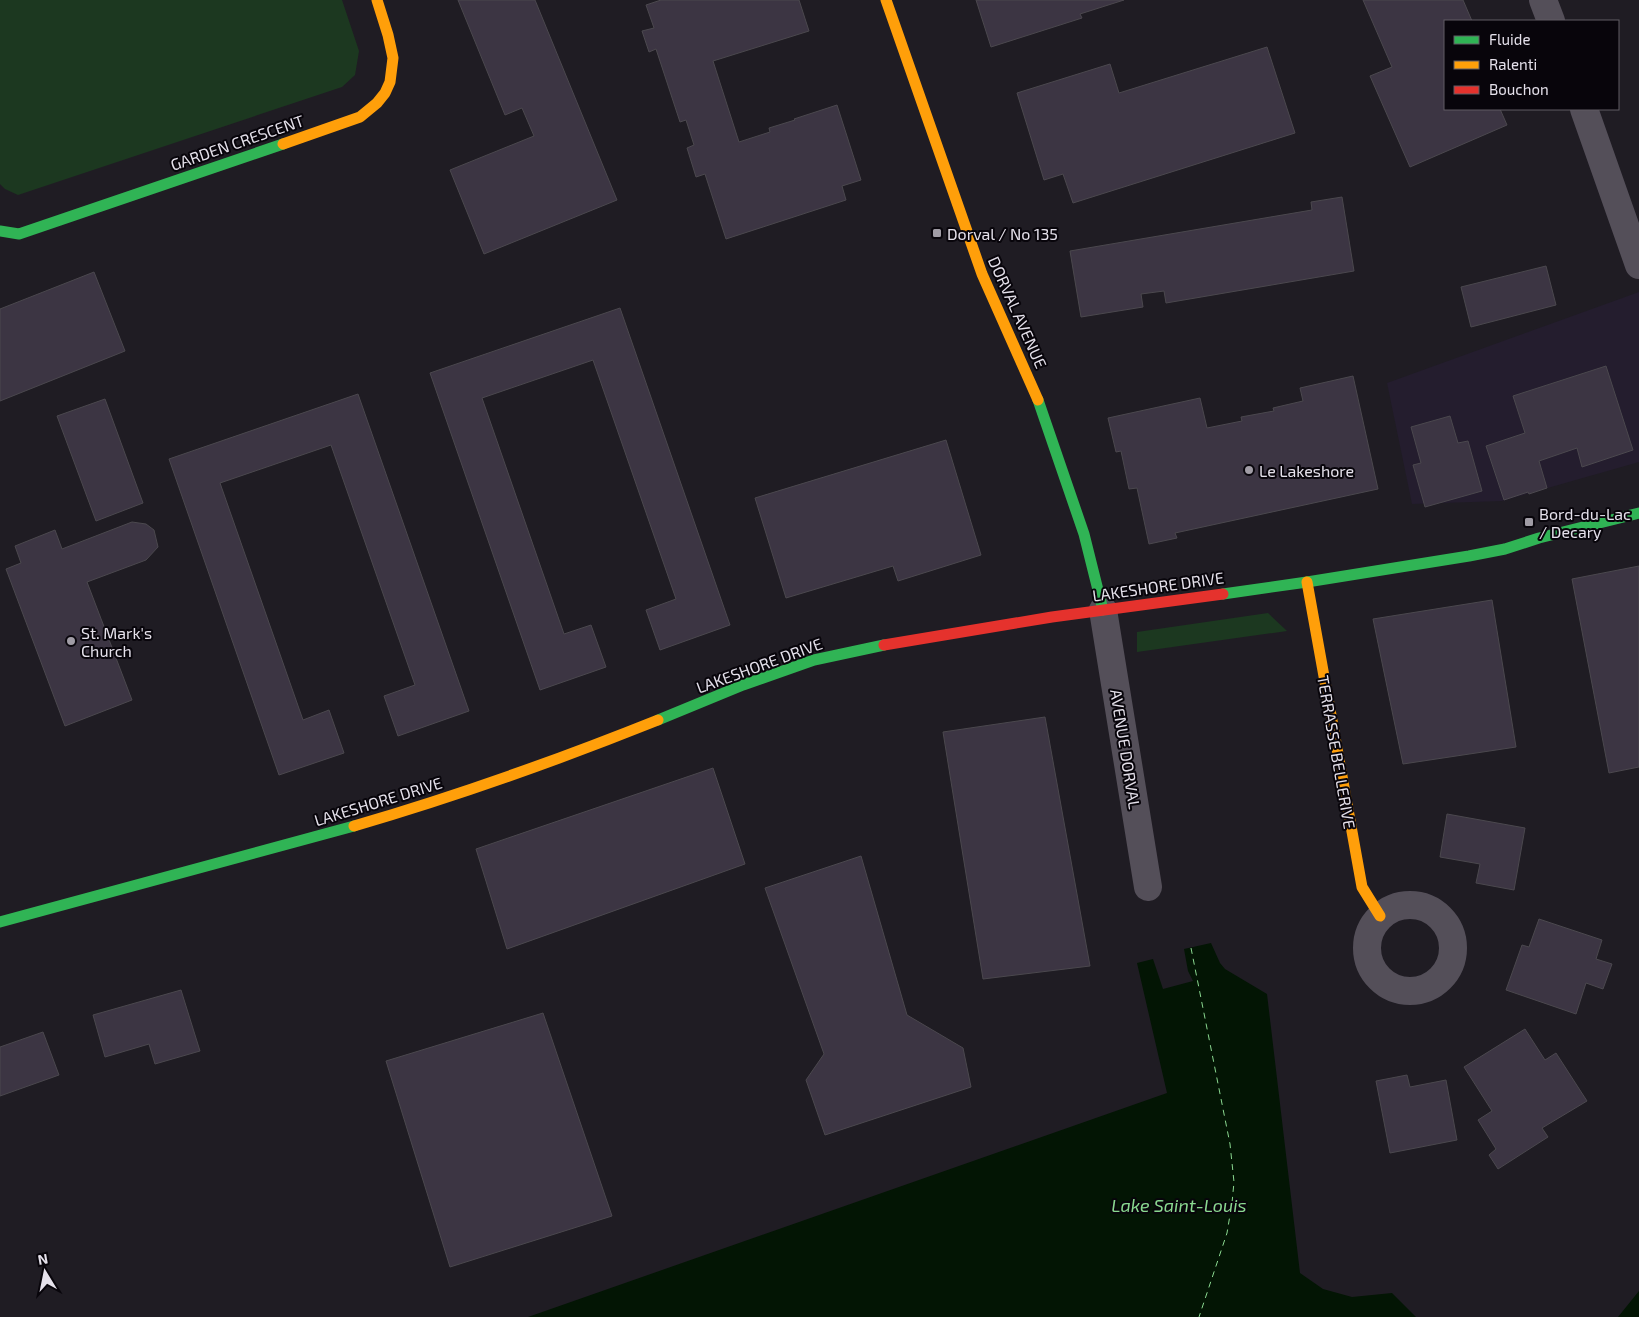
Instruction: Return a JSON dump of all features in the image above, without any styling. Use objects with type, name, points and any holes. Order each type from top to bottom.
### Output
[{"type":"street","name":"GARDEN CRESCENT","points":[[0,231],[19,234],[360,117],[385,94],[393,70],[392,44],[377,0]]},
{"type":"street","name":"DORVAL AVENUE","points":[[886,0],[982,274],[1035,391],[1084,534],[1103,610]]},
{"type":"street","points":[[1543,0],[1551,20]]},
{"type":"street","points":[[1564,0],[1564,20]]},
{"type":"street","points":[[1584,110],[1639,265]]},
{"type":"street","name":"LAKESHORE DRIVE","points":[[0,922],[266,852],[399,813],[530,768],[656,721],[743,685],[814,660],[948,633],[1052,616],[1307,582],[1487,552],[1639,513]]},
{"type":"street","name":"TERRASSE BELLERIVE","points":[[1307,582],[1362,888],[1380,916]]},
{"type":"street","name":"AVENUE DORVAL","points":[[1103,610],[1148,887]]},
{"type":"shaded area","points":[[1639,292],[1639,462],[1502,501],[1412,504],[1387,383]]},
{"type":"green space","points":[[0,0],[342,0],[359,51],[355,75],[342,87],[18,195],[5,189],[0,184]]},
{"type":"green space","points":[[1268,613],[1287,631],[1137,652],[1137,632]]},
{"type":"water","name":"Lake Saint-Louis","points":[[1211,943],[1220,963],[1225,969],[1267,994],[1300,1273],[1323,1289],[1352,1297],[1392,1293],[1416,1317],[528,1317],[1167,1093],[1137,963],[1153,959],[1163,989],[1193,981],[1188,971],[1184,949]]},
{"type":"water","points":[[1639,1291],[1639,1317],[1618,1317]]},
{"type":"building","points":[[458,0],[535,0],[617,200],[484,254],[450,170],[534,136],[522,108],[505,115]]},
{"type":"building","points":[[661,0],[799,0],[809,31],[713,61],[739,142],[770,132],[769,128],[837,105],[861,180],[842,186],[846,200],[726,239],[705,174],[696,177],[687,148],[694,145],[686,120],[680,122],[656,49],[649,52],[642,31],[654,28],[646,5]]},
{"type":"building","points":[[976,0],[1124,0],[1080,14],[1082,18],[991,47]]},
{"type":"building","points":[[1363,0],[1463,0],[1472,20],[1444,20],[1444,110],[1500,110],[1507,125],[1410,167],[1370,76],[1392,67]]},
{"type":"building","points":[[1267,47],[1295,133],[1073,203],[1063,174],[1044,180],[1017,93],[1110,64],[1119,93]]},
{"type":"building","points":[[1342,197],[1354,271],[1166,303],[1164,291],[1141,294],[1143,307],[1081,317],[1070,251],[1312,210],[1311,202]]},
{"type":"building","points":[[1546,266],[1556,305],[1471,327],[1461,287]]},
{"type":"building","points":[[94,272],[125,351],[0,401],[0,309]]},
{"type":"building","points":[[620,308],[730,625],[660,650],[646,610],[676,599],[593,360],[482,398],[564,634],[591,625],[606,667],[540,690],[430,373]]},
{"type":"building","points":[[1606,366],[1633,450],[1582,467],[1577,448],[1539,461],[1547,488],[1504,500],[1486,446],[1525,433],[1513,396]]},
{"type":"building","name":"Le Lakeshore","points":[[1353,376],[1378,489],[1175,533],[1177,538],[1149,544],[1137,488],[1129,489],[1121,451],[1116,452],[1108,418],[1200,398],[1207,428],[1242,421],[1241,417],[1274,411],[1273,408],[1303,401],[1300,388]]},
{"type":"building","points":[[358,394],[469,711],[398,736],[384,696],[415,685],[331,445],[220,483],[303,720],[329,710],[344,753],[279,775],[169,459]]},
{"type":"building","points":[[105,399],[143,503],[96,521],[57,416]]},
{"type":"building","points":[[1450,416],[1458,443],[1468,441],[1482,491],[1425,507],[1413,465],[1421,463],[1411,427]]},
{"type":"building","points":[[946,440],[981,555],[898,581],[893,566],[786,598],[755,498]]},
{"type":"building","name":"St. Mark's Church","points":[[132,522],[146,524],[154,530],[158,547],[146,560],[87,582],[132,700],[65,726],[6,569],[21,563],[15,546],[55,530],[62,549]]},
{"type":"building","points":[[1639,566],[1639,767],[1609,773],[1572,579]]},
{"type":"building","points":[[1492,600],[1516,747],[1403,764],[1373,619]]},
{"type":"building","points":[[1045,717],[1090,966],[983,979],[943,732]]},
{"type":"building","points":[[713,768],[745,864],[507,949],[476,849]]},
{"type":"building","points":[[1447,814],[1525,828],[1514,890],[1476,883],[1480,864],[1440,857]]},
{"type":"building","points":[[861,856],[907,1015],[963,1048],[971,1087],[825,1135],[806,1080],[824,1054],[765,888]]},
{"type":"building","points":[[1539,919],[1602,940],[1596,959],[1612,964],[1603,989],[1586,983],[1576,1014],[1506,990],[1522,945],[1529,947]]},
{"type":"building","points":[[181,990],[200,1051],[155,1064],[149,1044],[105,1057],[93,1015]]},
{"type":"building","points":[[543,1013],[612,1216],[450,1267],[386,1061]]},
{"type":"building","points":[[1525,1029],[1545,1060],[1556,1053],[1587,1101],[1542,1128],[1548,1137],[1498,1169],[1489,1155],[1496,1149],[1478,1120],[1492,1111],[1464,1067]]},
{"type":"building","points":[[43,1032],[59,1075],[0,1096],[0,1047]]},
{"type":"building","points":[[1407,1075],[1410,1087],[1446,1080],[1457,1140],[1390,1153],[1376,1081]]},
{"type":"ferry route","points":[[1191,948],[1230,1144],[1234,1182],[1227,1233],[1199,1317]]},
{"type":"traffic: fast","points":[[0,231],[19,234],[283,144]]},
{"type":"traffic: fast","points":[[1038,400],[1084,534],[1103,610]]},
{"type":"traffic: fast","points":[[1223,594],[1505,549],[1539,538],[1639,513]]},
{"type":"traffic: fast","points":[[658,720],[743,685],[814,660],[884,645]]},
{"type":"traffic: fast","points":[[0,922],[354,826]]},
{"type":"traffic: slow","points":[[283,144],[360,117],[377,103],[385,93],[390,82],[393,58],[377,0]]},
{"type":"traffic: slow","points":[[886,0],[982,274],[1038,400]]},
{"type":"traffic: slow","points":[[1307,582],[1362,887],[1380,916]]},
{"type":"traffic: slow","points":[[354,826],[507,777],[658,720]]},
{"type":"traffic: jam","points":[[884,645],[1052,617],[1223,594]]},
{"type":"place","name":"Dorval / No 135","points":[[937,233]]},
{"type":"place","name":"Le Lakeshore","points":[[1249,470]]},
{"type":"place","name":"Bord-du-Lac / Decary","points":[[1529,522]]},
{"type":"place","name":"St. Mark's Church","points":[[71,641]]}]
